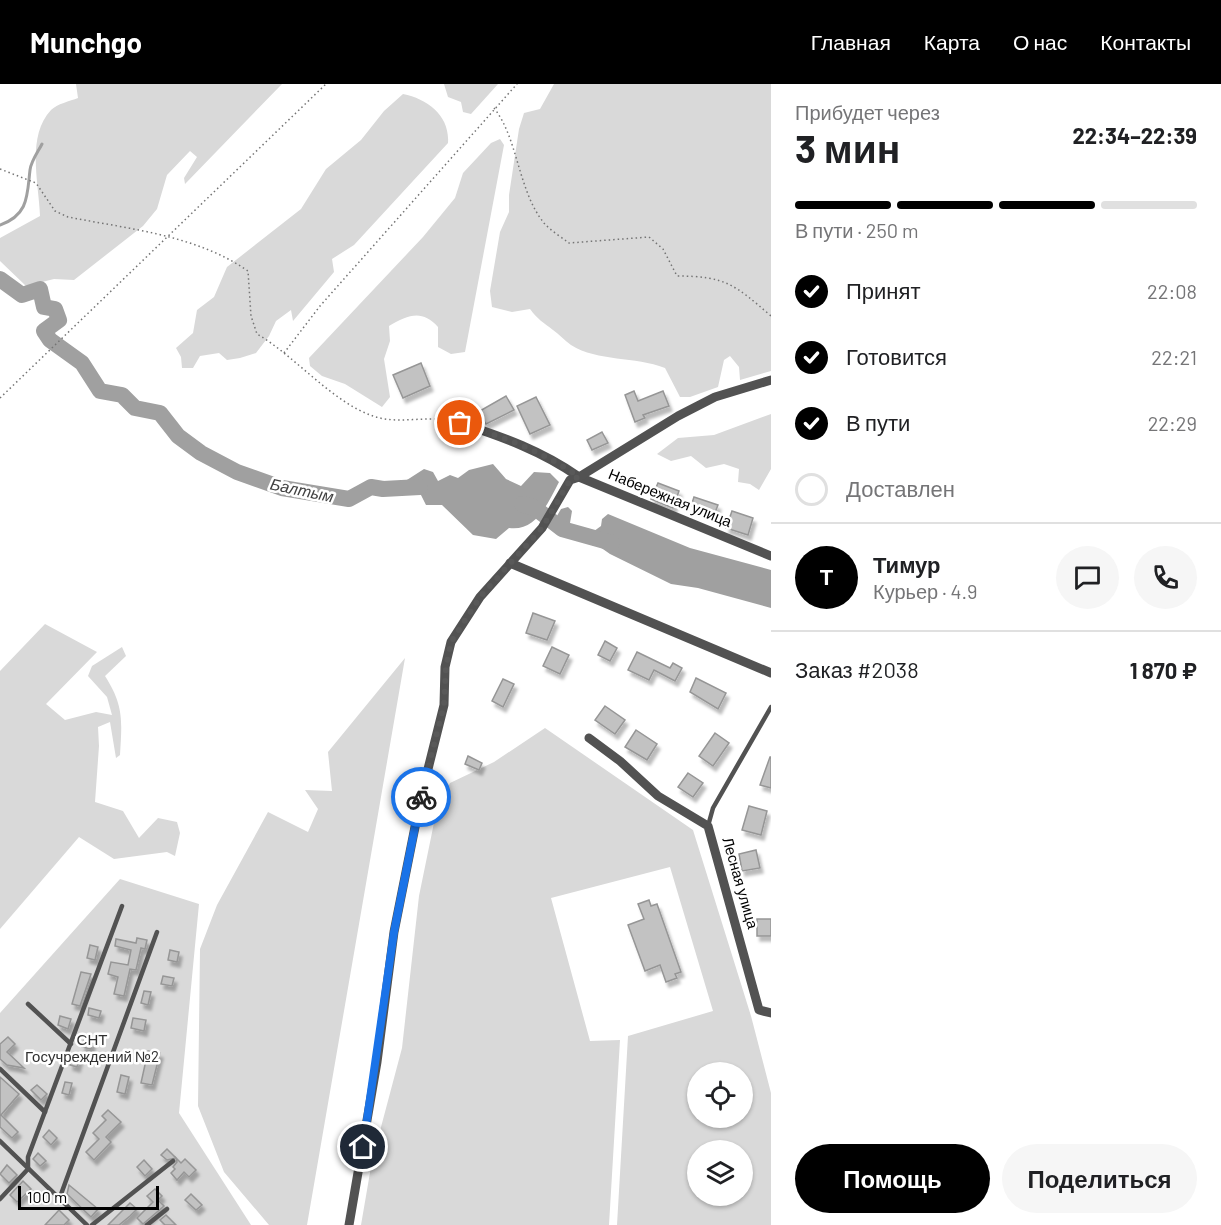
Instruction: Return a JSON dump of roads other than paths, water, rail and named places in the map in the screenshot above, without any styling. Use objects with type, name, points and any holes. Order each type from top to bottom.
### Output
[{"type":"street","points":[[349,1225],[377,1062],[394,932],[422,796],[444,705],[446,667],[451,642],[480,597],[542,528],[570,480],[579,477],[678,416],[715,397],[771,380]]},
{"type":"street","name":"Набережная улица","points":[[460,423],[517,443],[556,461],[579,477],[771,556]]},
{"type":"street","points":[[510,563],[771,673]]},
{"type":"street","name":"Лесная улица","points":[[589,738],[621,761],[658,796],[708,826],[759,1010],[771,1013]]},
{"type":"lane","points":[[708,826],[713,808],[771,706]]},
{"type":"lane","points":[[0,1199],[28,1169],[28,1157],[122,906]]},
{"type":"lane","points":[[60,1197],[157,932]]},
{"type":"lane","points":[[28,1004],[71,1044]]},
{"type":"lane","points":[[0,1069],[45,1112]]},
{"type":"lane","points":[[0,1141],[87,1225]]},
{"type":"lane","points":[[92,1225],[173,1161]]},
{"type":"lane","points":[[147,1225],[167,1209]]},
{"type":"lane","points":[[76,1225],[82,1219]]},
{"type":"waterway","points":[[0,225],[16,216],[25,203],[33,160],[42,144]]},
{"type":"waterway","name":"Балтым","points":[[0,279],[22,295],[40,289],[44,307],[55,309],[59,320],[44,331],[50,340],[82,363],[100,391],[122,395],[135,408],[160,413],[178,436],[201,453],[237,472],[282,488],[349,499],[371,487],[383,489],[420,487]]},
{"type":"waterway","name":"Балтым","points":[[522,504],[535,508],[562,529],[612,543]]},
{"type":"park label","name":"СНТ Госучреждений №2","points":[[92,1048]]}]
